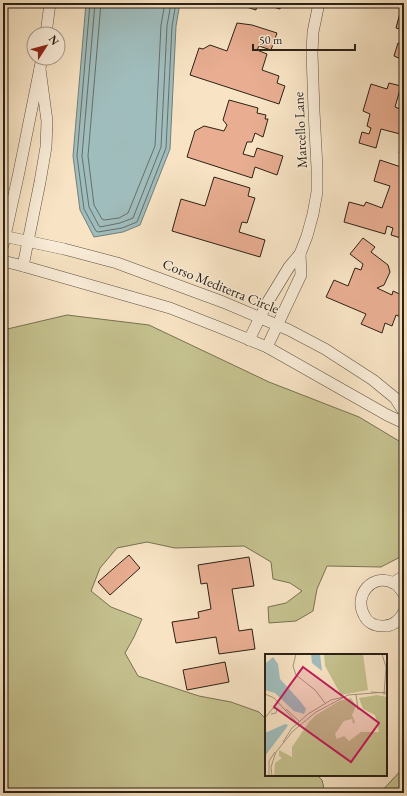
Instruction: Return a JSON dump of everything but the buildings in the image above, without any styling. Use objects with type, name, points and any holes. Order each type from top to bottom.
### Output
[{"type":"street","points":[[47,26],[50,3]]},
{"type":"street","name":"Marcello Lane","points":[[267,347],[300,275],[300,254],[307,236],[317,192],[312,52],[313,32],[319,3]]},
{"type":"street","points":[[4,239],[40,66]]},
{"type":"street","points":[[23,266],[46,147],[47,121],[41,66]]},
{"type":"street","name":"Corso Mediterra Circle","points":[[4,239],[28,241],[117,262],[223,302],[278,325],[325,349],[374,380],[394,398],[404,412]]},
{"type":"street","name":"Marcello Lane","points":[[249,340],[267,303],[289,266],[300,254]]},
{"type":"street","points":[[3,261],[170,308],[267,347],[387,415],[404,423]]},
{"type":"street","points":[[393,583],[404,576]]},
{"type":"street","points":[[404,594],[400,588],[393,583],[385,580],[378,581],[366,587],[360,602],[361,610],[366,619],[372,624],[380,626],[388,626],[395,623],[401,618],[404,612]]},
{"type":"shaded area","points":[[67,315],[149,325],[269,382],[359,417],[404,444],[404,555],[381,567],[327,566],[317,589],[313,611],[296,621],[269,623],[268,607],[286,603],[302,591],[290,583],[273,579],[271,562],[244,546],[175,548],[147,542],[117,548],[100,568],[91,591],[111,607],[142,619],[125,653],[138,676],[199,696],[231,702],[259,712],[265,718],[265,776],[318,776],[322,780],[325,793],[3,793],[3,330]]},
{"type":"shaded area","points":[[404,767],[404,793],[380,793]]},
{"type":"water","points":[[86,3],[180,3],[176,26],[170,149],[140,225],[123,232],[94,237],[80,210],[73,156]]}]
